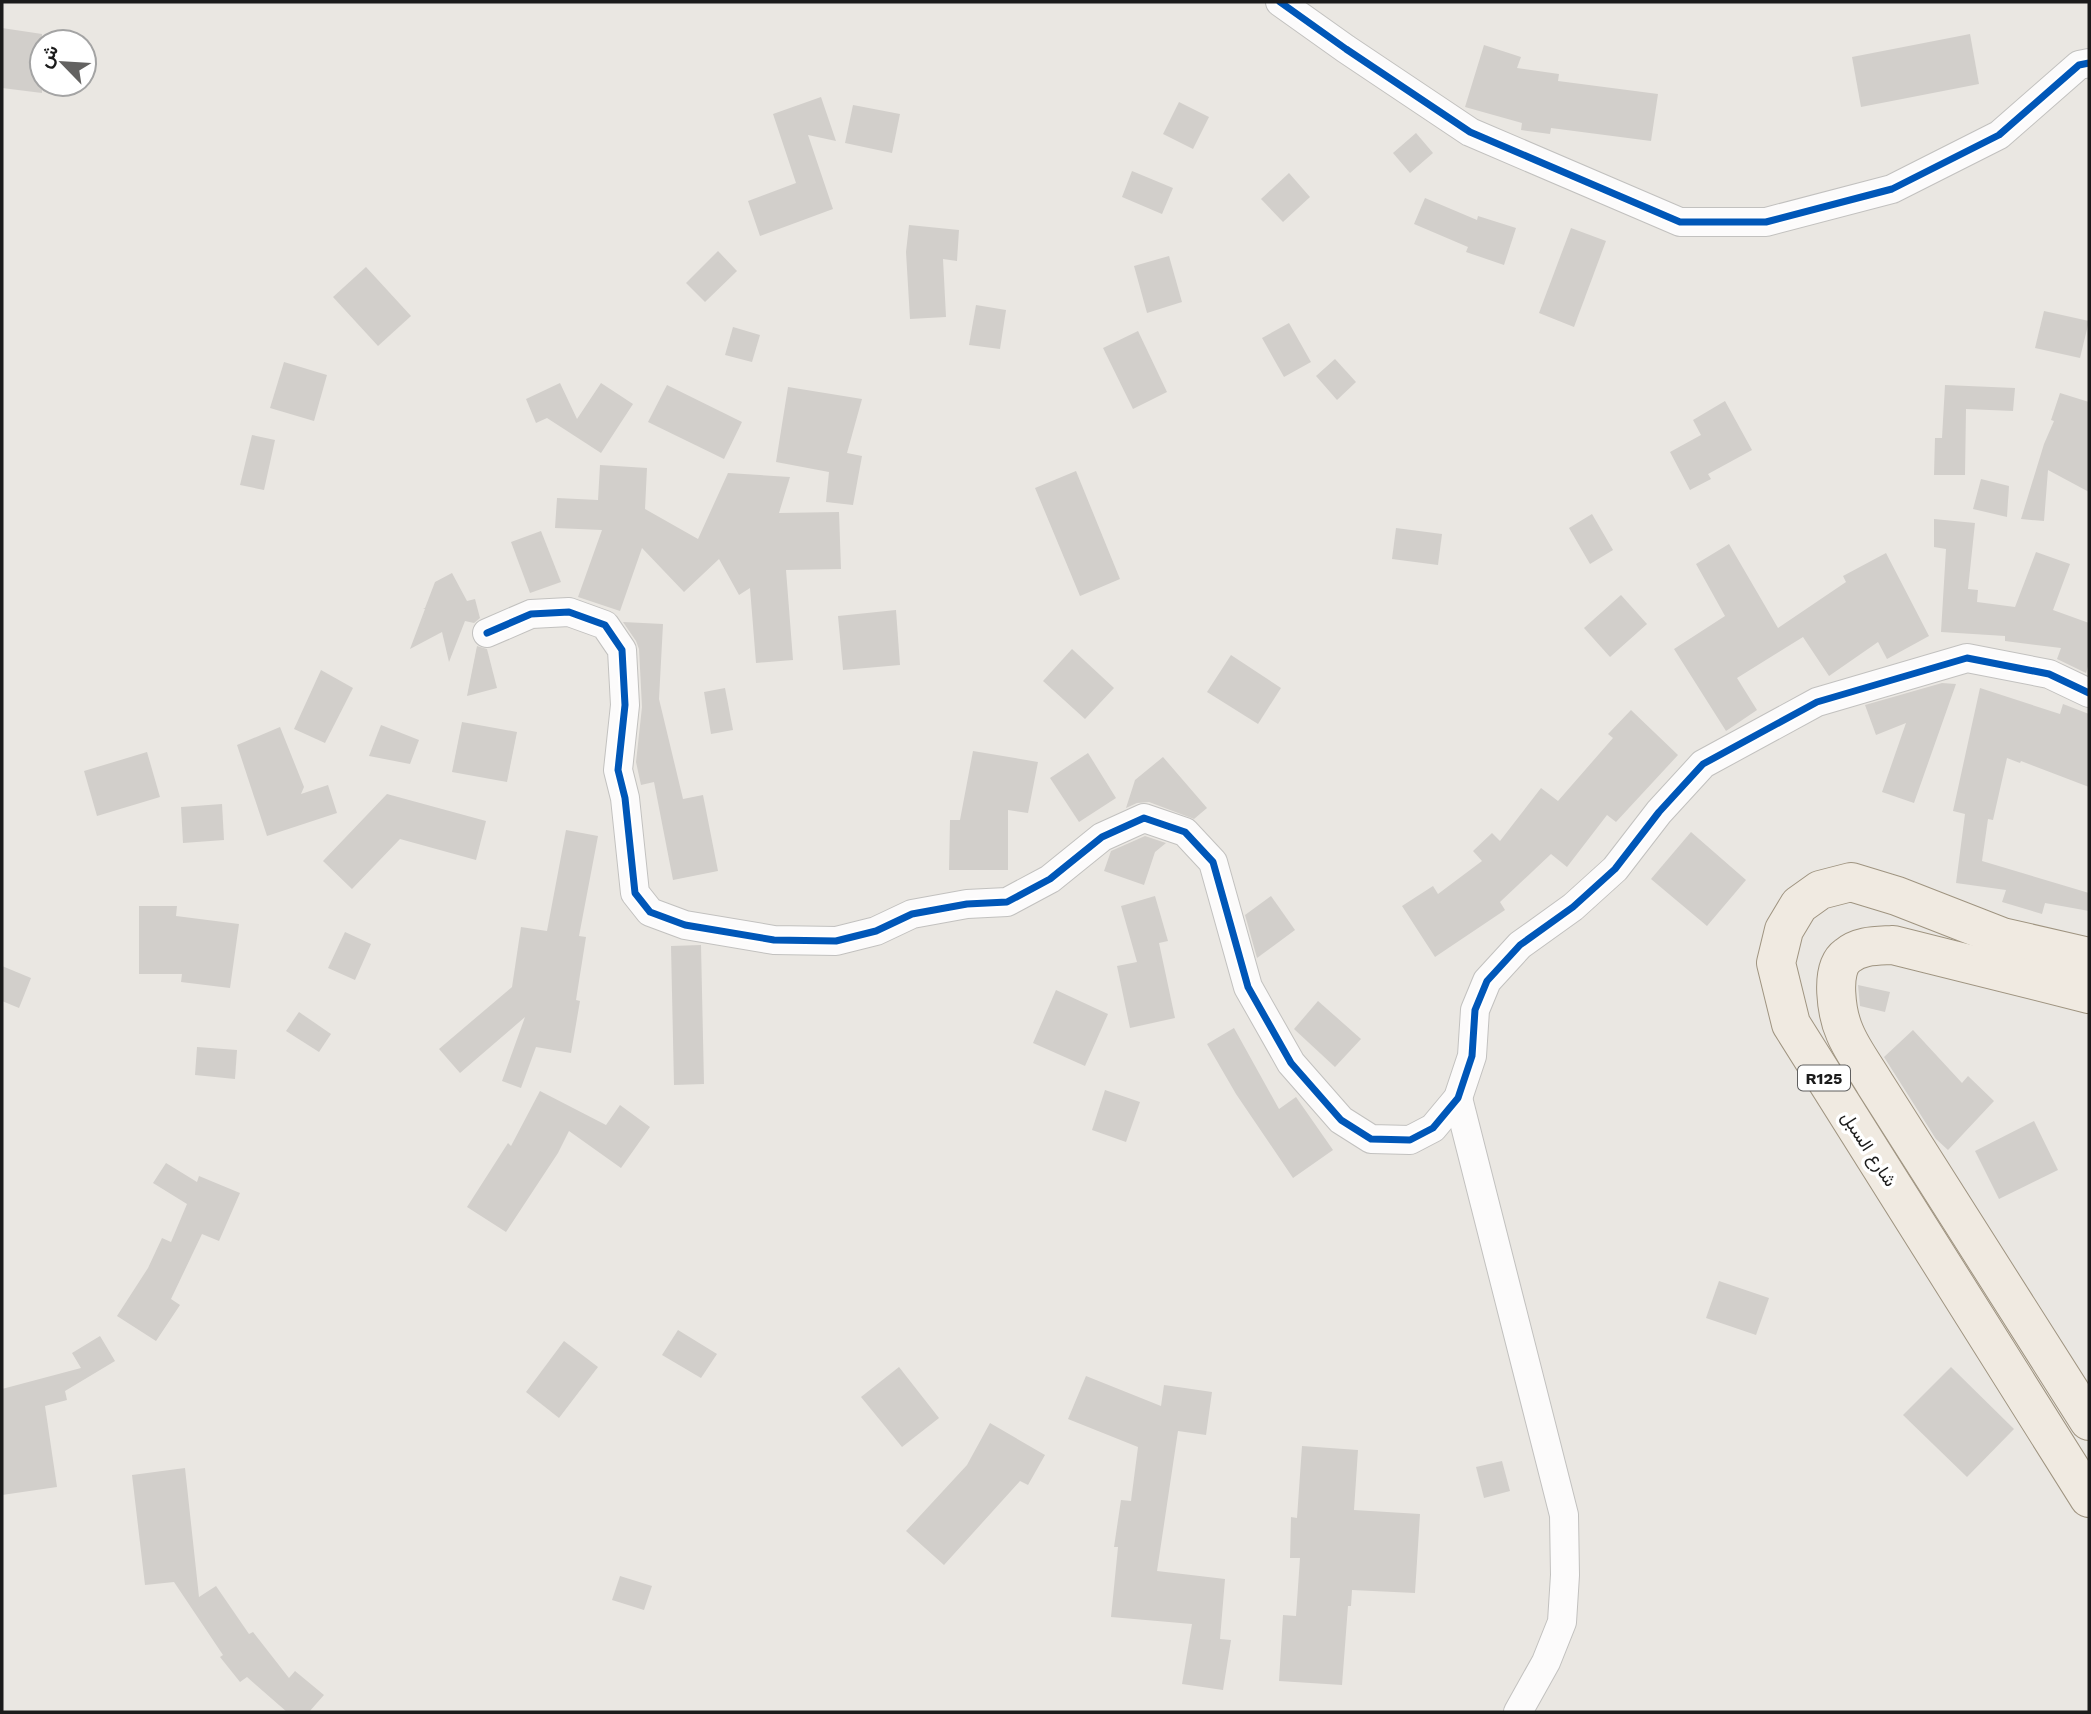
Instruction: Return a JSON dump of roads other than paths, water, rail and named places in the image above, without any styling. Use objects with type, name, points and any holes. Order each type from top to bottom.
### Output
[{"type":"main road","name":"شارع السبل","points":[[2089,957],[2002,937],[1897,896],[1851,882],[1820,890],[1799,905],[1784,930],[1776,962],[1791,1024],[2089,1498]]},
{"type":"main road","name":"R125","points":[[2089,994],[1893,945],[1868,946],[1845,956],[1836,972],[1837,999],[1844,1032],[2089,1421]]},
{"type":"street","points":[[1280,2],[1346,50],[1470,132],[1680,222],[1766,222],[1892,188],[1999,135],[2079,65],[2089,63]]},
{"type":"street","points":[[486,633],[531,614],[569,612],[605,625],[622,650],[625,705],[618,770],[625,798],[635,892],[650,912],[685,925],[774,940],[836,941],[876,931],[912,914],[967,904],[1007,902],[1050,879],[1102,837],[1144,818],[1185,832],[1213,862],[1248,987],[1291,1063],[1340,1120],[1371,1139],[1410,1140],[1433,1128],[1458,1098],[1472,1056],[1475,1010],[1487,981],[1520,945],[1573,907],[1615,869],[1659,812],[1703,764],[1817,702],[1967,658],[2049,674],[2089,693]]},
{"type":"street","points":[[1458,1098],[1564,1516],[1565,1575],[1562,1622],[1546,1662],[1518,1712]]}]
